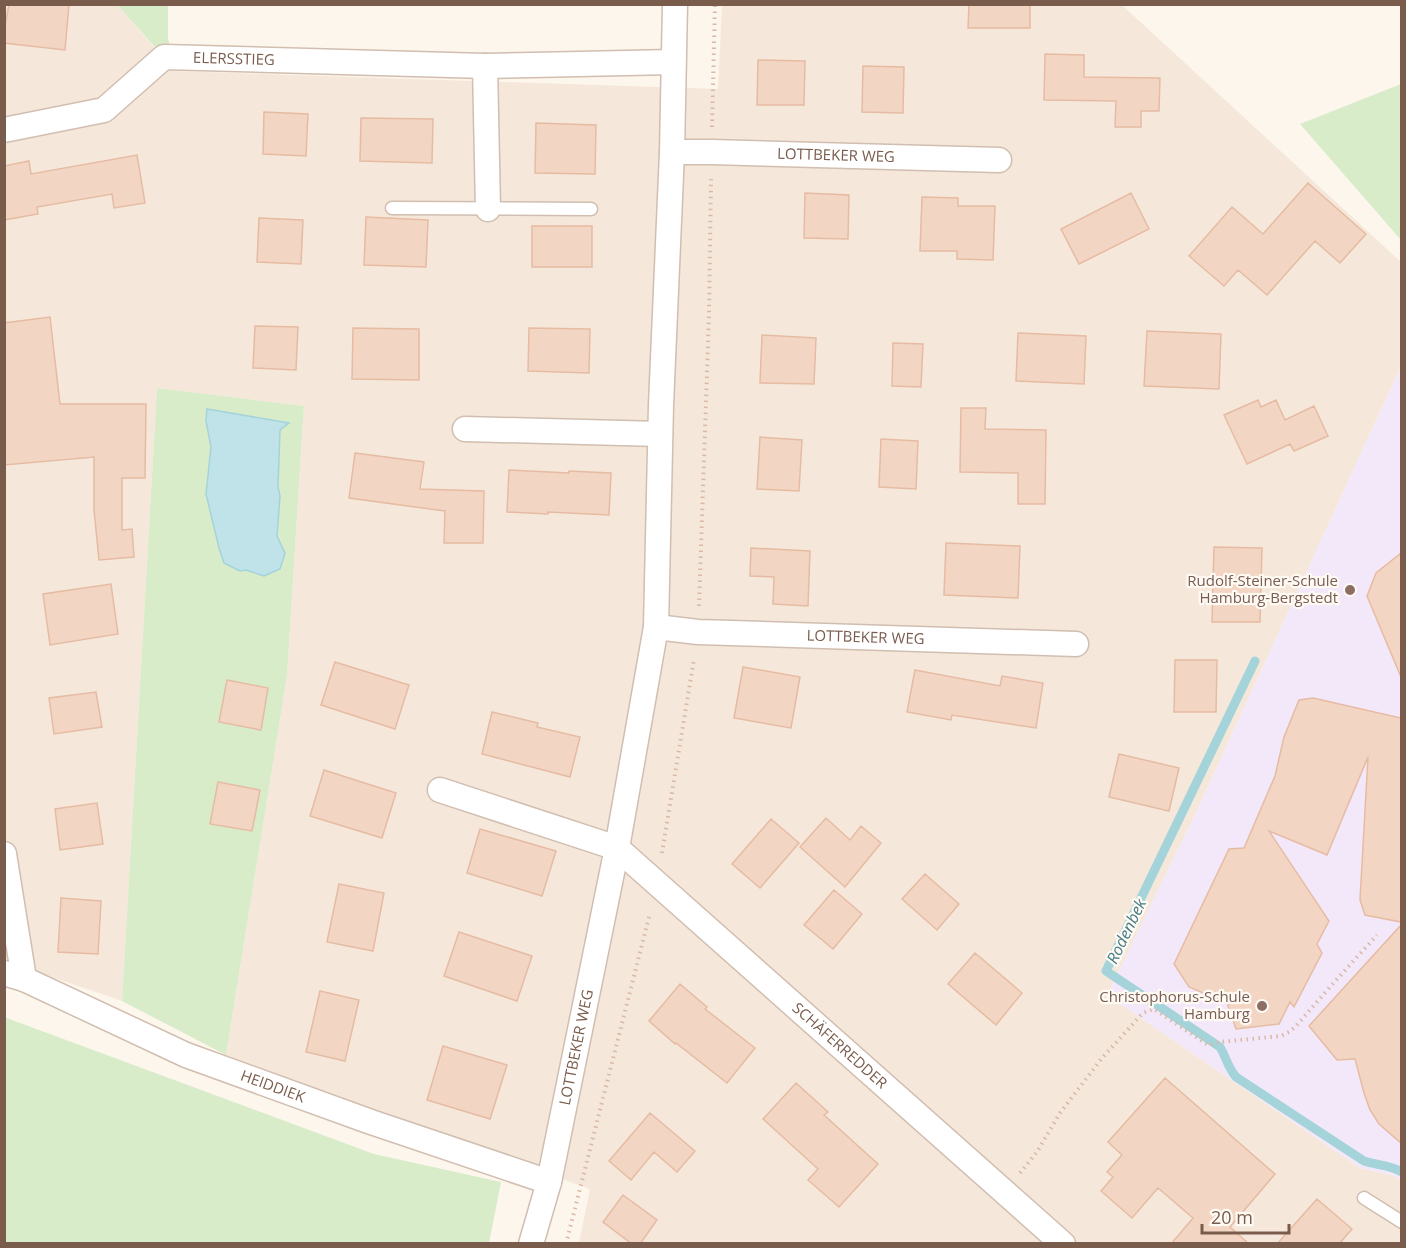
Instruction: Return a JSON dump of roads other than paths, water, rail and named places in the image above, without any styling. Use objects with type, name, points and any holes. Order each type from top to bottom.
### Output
[{"type":"street","name":"LOTTBEKER WEG","points":[[531,1244],[549,1182],[617,848],[656,627],[660,434],[672,153],[675,4]]},
{"type":"street","name":"ELERSSTIEG","points":[[4,130],[104,110],[164,57],[485,66],[673,62]]},
{"type":"street","points":[[485,66],[488,209]]},
{"type":"street","name":"LOTTBEKER WEG","points":[[672,153],[712,152],[999,160]]},
{"type":"street","points":[[465,429],[660,434]]},
{"type":"street","name":"LOTTBEKER WEG","points":[[656,627],[698,632],[1076,644]]},
{"type":"street","points":[[440,790],[617,848]]},
{"type":"street","name":"SCHÄFERREDDER","points":[[617,848],[1063,1244]]},
{"type":"street","points":[[4,854],[14,976]]},
{"type":"street","name":"HEIDDIEK","points":[[14,976],[186,1055],[374,1123],[549,1182]]},
{"type":"lane","points":[[392,208],[591,209]]},
{"type":"lane","points":[[1364,1198],[1401,1222]]},
{"type":"water","points":[[207,409],[289,423],[280,430],[278,487],[280,496],[277,536],[285,553],[280,569],[264,576],[246,570],[240,571],[224,563],[206,494],[211,447],[206,421]]},
{"type":"waterway","name":"Rodenbek","points":[[1255,661],[1106,971],[1220,1047],[1236,1077],[1364,1161],[1402,1172]]},
{"type":"place","name":"Rudolf-Steiner-Schule Hamburg-Bergstedt","points":[[1350,590]]},
{"type":"place","name":"Christophorus-Schule Hamburg","points":[[1262,1006]]}]
